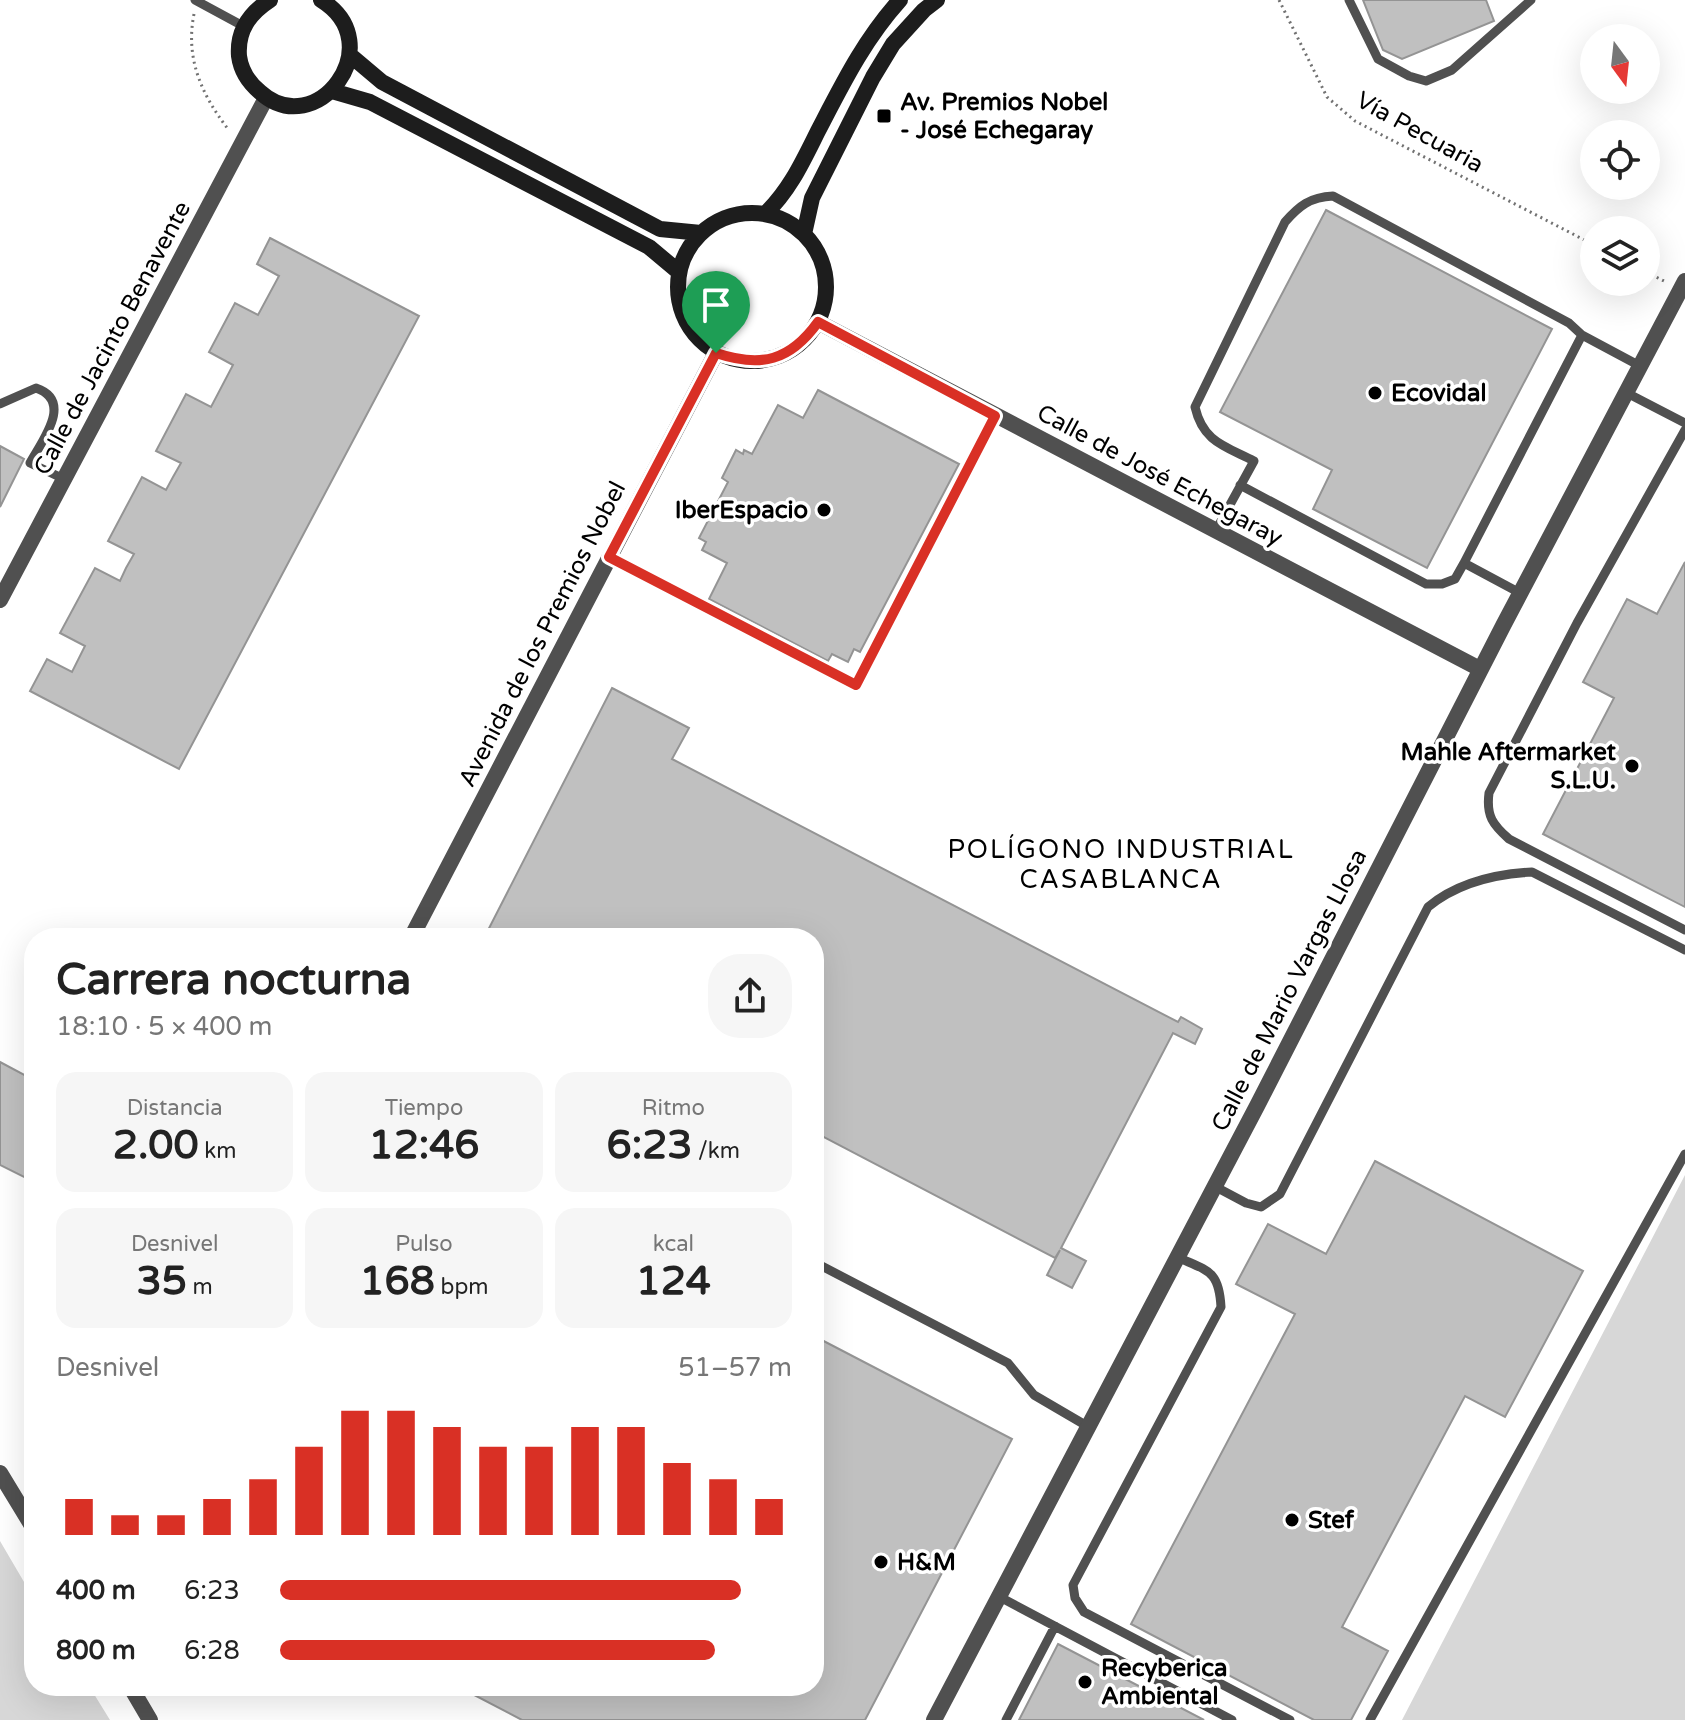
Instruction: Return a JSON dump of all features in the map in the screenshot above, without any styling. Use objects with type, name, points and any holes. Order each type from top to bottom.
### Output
[{"type":"street","points":[[270,0],[254,11],[243,26],[238,46],[240,65],[249,83],[266,98],[284,104],[303,105],[319,100],[332,91],[345,73],[350,55],[350,40],[344,24],[333,8],[321,0]]},
{"type":"street","points":[[765,214],[789,186],[874,29],[900,0]]},
{"type":"street","points":[[804,234],[812,198],[873,77],[893,44],[937,0]]},
{"type":"street","points":[[350,55],[382,82],[660,229],[701,233]]},
{"type":"street","points":[[332,91],[370,102],[649,247],[679,272]]},
{"type":"street","name":"Calle de Jacinto Benavente","points":[[0,600],[266,98]]},
{"type":"street","points":[[749,213],[765,214],[785,221],[804,234],[819,256],[825,275],[826,299],[818,322],[805,339],[784,354],[761,361],[739,361],[716,353],[698,339],[686,322],[678,298],[679,272],[686,253],[701,233],[726,218],[749,213]]},
{"type":"street","name":"Calle de Mario Vargas Llosa","points":[[934,1720],[1685,281]]},
{"type":"street","name":"Calle de José Echegaray","points":[[818,322],[1480,669]]},
{"type":"street","name":"Avenida de los Premios Nobel","points":[[416,928],[716,353]]},
{"type":"street","points":[[0,1473],[24,1513]]},
{"type":"street","points":[[136,1696],[150,1720]]},
{"type":"lane","points":[[1349,0],[1378,59],[1409,76],[1426,81],[1452,70],[1531,0]]},
{"type":"lane","points":[[197,1],[243,26]]},
{"type":"lane","points":[[1215,532],[1254,461],[1206,435],[1195,407],[1285,222],[1301,205],[1318,197],[1333,196],[1569,323],[1582,335],[1640,366]]},
{"type":"lane","points":[[1240,485],[1426,584],[1442,584],[1455,579],[1582,335]]},
{"type":"lane","points":[[0,404],[36,388],[46,391],[52,398],[54,421],[30,463],[64,479]]},
{"type":"lane","points":[[1625,392],[1685,423]]},
{"type":"lane","points":[[609,557],[856,685],[995,416]]},
{"type":"lane","points":[[1685,430],[1577,623],[1489,793],[1487,808],[1492,824],[1509,839],[1685,930]]},
{"type":"lane","points":[[1464,563],[1520,593]]},
{"type":"lane","points":[[1214,1186],[1246,1203],[1261,1207],[1280,1194],[1428,907],[1444,893],[1509,873],[1532,872],[1685,950]]},
{"type":"lane","points":[[1370,1720],[1685,1154]]},
{"type":"lane","points":[[1177,1257],[1210,1272],[1220,1286],[1221,1307],[1073,1585],[1075,1598],[1084,1612],[1290,1720]]},
{"type":"lane","points":[[824,1267],[1008,1363],[1034,1395],[1087,1426]]},
{"type":"lane","points":[[998,1596],[1232,1720]]},
{"type":"lane","points":[[1006,1720],[1055,1626]]},
{"type":"path","name":"Vía Pecuaria","points":[[1279,0],[1327,97],[1355,121],[1580,238]]},
{"type":"path","points":[[197,1],[192,26],[194,66],[204,96],[228,129],[224,138]]},
{"type":"shaded area","points":[[1685,1175],[1685,1720],[1402,1720]]},
{"type":"shaded area","points":[[0,1541],[24,1582],[24,1696],[95,1696],[110,1720],[0,1720]]},
{"type":"building","points":[[1363,0],[1486,0],[1494,21],[1402,59],[1383,50]]},
{"type":"building","name":"Ecovidal","points":[[1326,210],[1552,329],[1427,568],[1313,509],[1332,470],[1220,412]]},
{"type":"building","points":[[270,238],[419,316],[179,769],[30,691],[47,659],[72,672],[85,646],[60,633],[95,568],[120,581],[134,554],[108,541],[142,477],[166,490],[181,463],[156,451],[186,394],[211,407],[233,365],[209,352],[235,303],[258,315],[279,276],[257,264]]},
{"type":"building","name":"IberEspacio","points":[[818,390],[959,464],[860,652],[854,649],[848,662],[832,654],[828,661],[709,599],[727,563],[702,550],[706,542],[699,538],[728,482],[722,478],[736,450],[752,454],[778,405],[803,418]]},
{"type":"building","points":[[0,446],[24,459],[0,507]]},
{"type":"building","name":"Mahle Aftermarket S.L.U.","points":[[1685,562],[1685,907],[1543,834],[1614,698],[1583,682],[1627,599],[1657,614]]},
{"type":"building","points":[[612,688],[689,728],[672,759],[1178,1022],[1181,1017],[1202,1029],[1195,1044],[1173,1033],[1061,1248],[1086,1261],[1072,1288],[1047,1275],[1060,1250],[1055,1258],[824,1137],[824,928],[489,928]]},
{"type":"building","points":[[0,1062],[24,1075],[24,1177],[0,1165]]},
{"type":"building","name":"Stef","points":[[1375,1161],[1583,1271],[1505,1417],[1465,1396],[1342,1627],[1388,1651],[1351,1720],[1314,1720],[1131,1624],[1295,1314],[1236,1284],[1268,1224],[1326,1254]]},
{"type":"building","name":"H&M","points":[[824,1341],[1012,1439],[865,1720],[522,1720],[476,1696],[824,1696]]},
{"type":"building","name":"Recyberica Ambiental","points":[[1058,1644],[1204,1720],[1019,1720]]},
{"type":"place","name":"Av. Premios Nobel - José Echegaray","points":[[884,116]]},
{"type":"place","name":"Ecovidal","points":[[1375,393]]},
{"type":"place","name":"IberEspacio","points":[[824,510]]},
{"type":"place","name":"Mahle Aftermarket S.L.U.","points":[[1632,766]]},
{"type":"place","name":"Stef","points":[[1292,1520]]},
{"type":"place","name":"H&M","points":[[881,1562]]},
{"type":"place","name":"Recyberica Ambiental","points":[[1085,1682]]},
{"type":"district","name":"POLÍGONO INDUSTRIAL CASABLANCA","points":[[1121,864]]},
{"type":"route","points":[[818,322],[995,416],[856,685],[609,557],[716,353],[739,361],[761,361],[784,354],[805,339],[818,322]]}]
